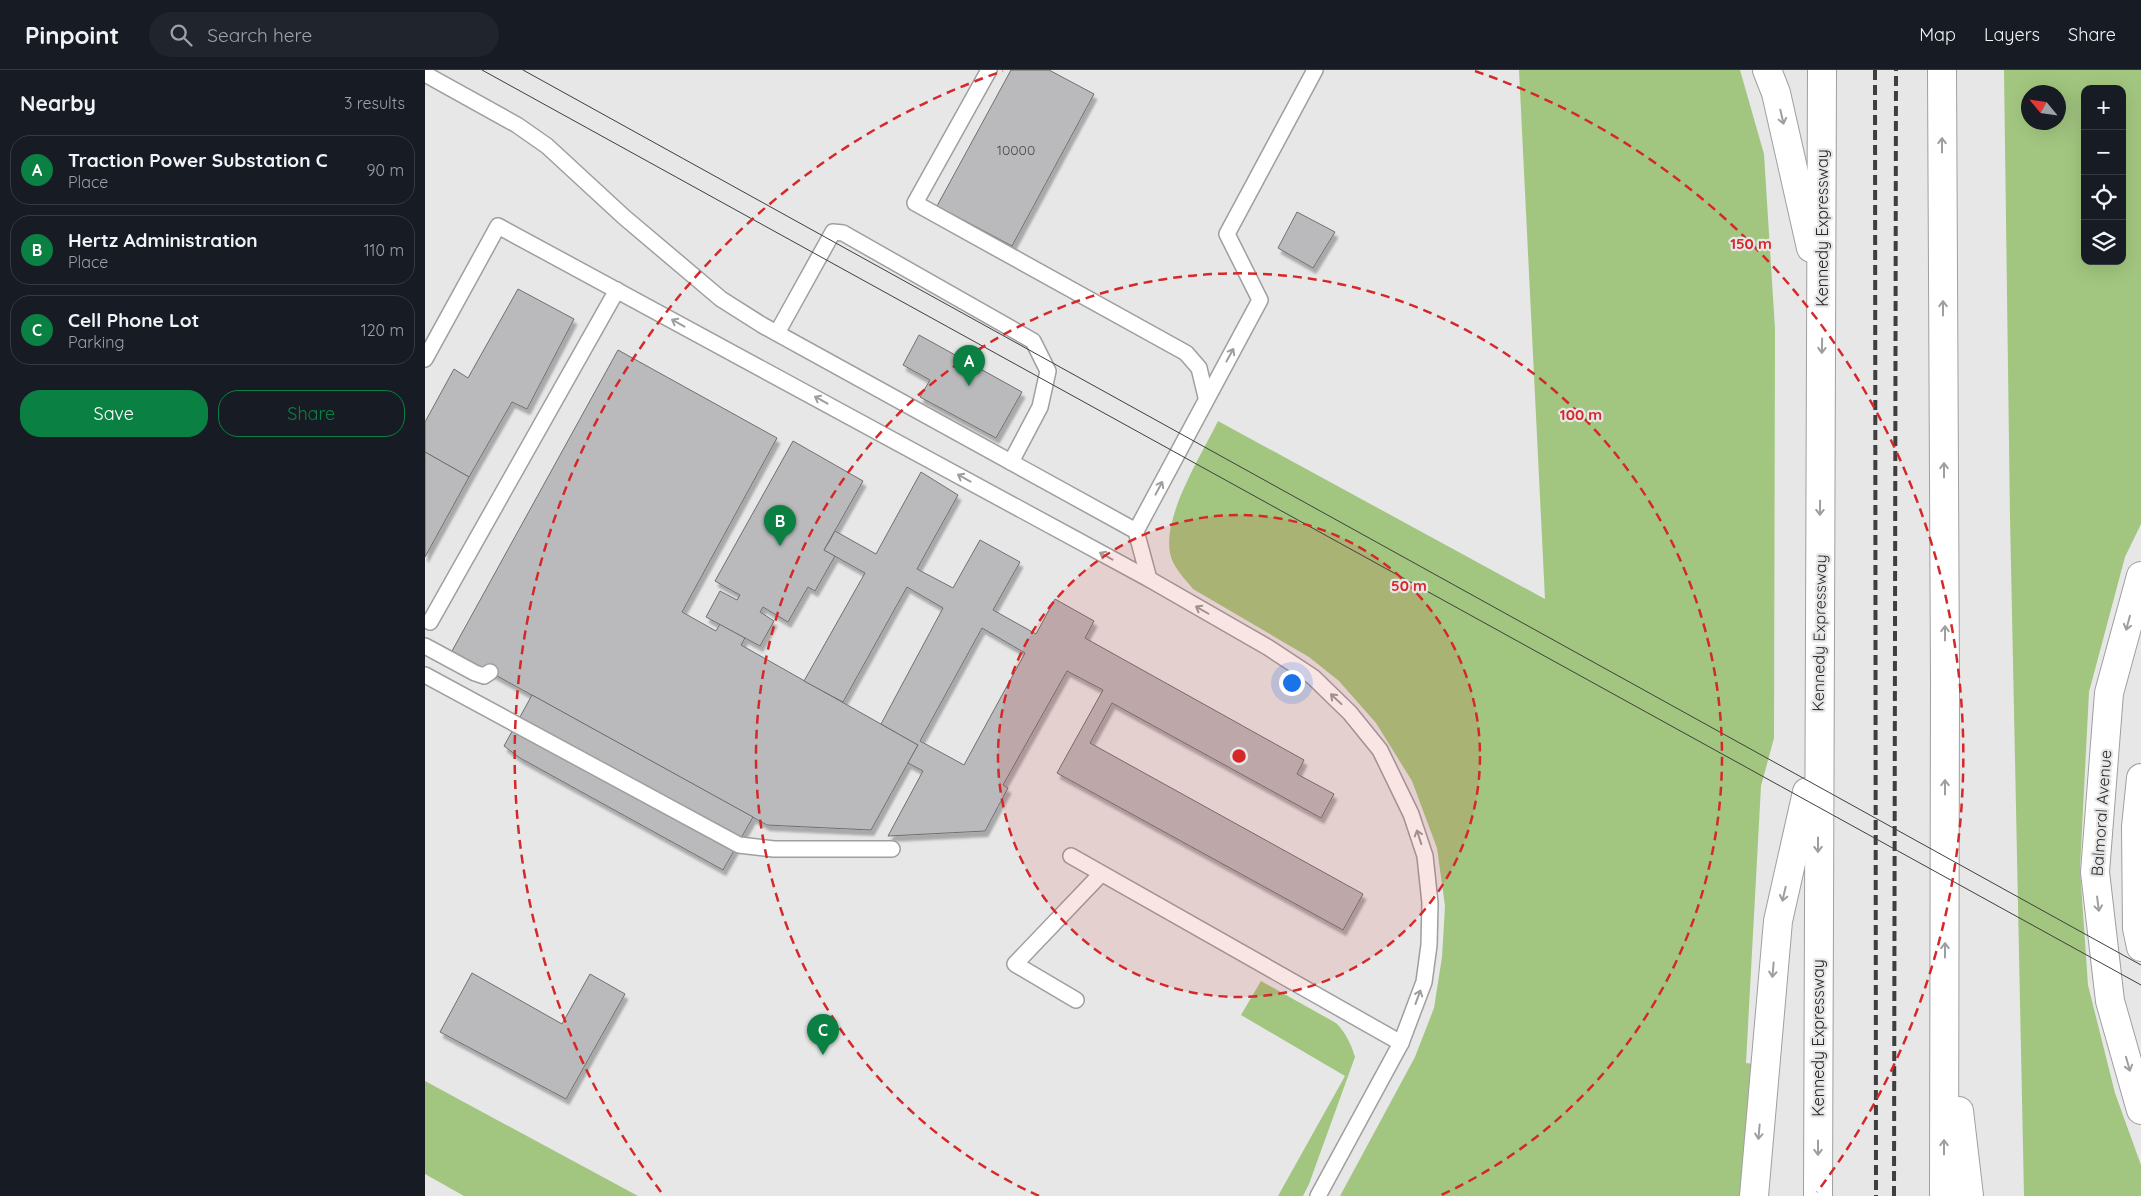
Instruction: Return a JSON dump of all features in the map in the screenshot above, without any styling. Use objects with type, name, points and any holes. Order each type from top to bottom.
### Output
[{"type":"main road","points":[[1767,70],[1776,93],[1822,297]]},
{"type":"main road","name":"Kennedy Expressway","points":[[1818,1196],[1818,744],[1822,297],[1821,70]]},
{"type":"main road","points":[[1941,70],[1945,671],[1944,1196]]},
{"type":"main road","name":"Balmoral Avenue","points":[[2141,576],[2109,693],[2095,872],[2110,1001],[2141,1110]]},
{"type":"main road","points":[[1754,1196],[1778,921],[1818,744]]},
{"type":"main road","points":[[2141,778],[2136,827],[2137,928],[2141,947]]},
{"type":"main road","points":[[1945,985],[1969,1196]]},
{"type":"lane","points":[[989,70],[915,203],[1186,353],[1199,368],[1206,397]]},
{"type":"lane","points":[[1149,579],[1136,531],[1206,397],[1260,300],[1227,234],[1315,70]]},
{"type":"lane","points":[[425,74],[517,125],[547,146],[624,217],[721,299],[777,333],[1136,531]]},
{"type":"lane","points":[[425,359],[498,226],[1149,579],[1269,648],[1313,677],[1350,712],[1380,750],[1411,814],[1425,856],[1430,903],[1429,945],[1423,982],[1401,1043],[1318,1196]]},
{"type":"lane","points":[[777,333],[833,232],[843,233],[1033,341],[1048,370],[1040,407],[1011,462]]},
{"type":"lane","points":[[430,622],[617,290]]},
{"type":"lane","points":[[425,646],[475,673],[484,676],[491,672]]},
{"type":"lane","points":[[425,675],[739,845],[775,849],[892,849]]},
{"type":"lane","points":[[1071,856],[1401,1043]]},
{"type":"lane","points":[[1076,1000],[1015,964],[1101,874]]},
{"type":"green space","points":[[1519,70],[1740,70],[1764,154],[1775,329],[1774,738],[1761,786],[1746,1063],[1754,1064],[1740,1196],[1340,1196],[1415,1057],[1434,1008],[1442,957],[1445,906],[1437,848],[1412,781],[1376,723],[1339,681],[1309,657],[1193,589],[1176,567],[1170,553],[1169,538],[1178,504],[1193,468],[1218,421],[1545,599]]},
{"type":"green space","points":[[2004,70],[2141,70],[2141,524],[2125,557],[2089,692],[2080,869],[2088,985],[2115,1093],[2141,1165],[2141,1196],[2024,1196],[2010,517]]},
{"type":"green space","points":[[1261,981],[1336,1023],[1348,1039],[1355,1057],[1303,1196],[1278,1196],[1345,1076],[1241,1015]]},
{"type":"green space","points":[[425,1081],[638,1196],[464,1196],[425,1174]]},
{"type":"building","points":[[1011,70],[1049,70],[1094,94],[1012,246],[937,206]]},
{"type":"building","points":[[1297,212],[1335,232],[1313,268],[1278,248]]},
{"type":"building","points":[[518,289],[574,319],[527,409],[512,402],[469,477],[425,452],[425,422],[454,369],[468,378]]},
{"type":"building","points":[[919,335],[1022,392],[996,438],[920,397],[930,380],[903,365]]},
{"type":"building","points":[[618,350],[777,438],[682,612],[716,631],[720,624],[745,638],[741,645],[918,745],[871,830],[767,825],[452,651]]},
{"type":"building","points":[[793,441],[863,481],[824,550],[835,556],[815,591],[808,587],[788,622],[763,607],[760,612],[774,621],[760,646],[706,617],[720,591],[737,600],[740,595],[715,581]]},
{"type":"building","points":[[425,452],[469,477],[425,557]]},
{"type":"building","points":[[921,472],[958,495],[917,569],[953,588],[980,540],[1020,562],[993,610],[1036,634],[1055,599],[1094,621],[1085,638],[1304,760],[1297,774],[1334,794],[1321,818],[1112,703],[1090,743],[1363,894],[1343,930],[1057,773],[1103,690],[1067,671],[1003,785],[1008,788],[985,831],[888,836],[923,771],[908,763],[918,745],[881,724],[943,608],[907,587],[843,702],[804,681],[865,573],[824,550],[835,531],[876,554]],"holes":[[[982,628],[1025,653],[964,765],[920,741]]]},
{"type":"building","points":[[532,695],[753,817],[723,870],[520,758],[504,746]]},
{"type":"building","points":[[472,973],[562,1024],[590,974],[625,994],[566,1099],[440,1032]]},
{"type":"tram line","points":[[482,70],[2141,985]]},
{"type":"tram line","points":[[523,70],[2141,965]]},
{"type":"railway","points":[[1875,70],[1876,1196]]},
{"type":"railway","points":[[1894,1196],[1896,70]]},
{"type":"place","name":"Traction Power Substation C","points":[[969,386]]},
{"type":"place","name":"Hertz Administration","points":[[780,546]]},
{"type":"place","name":"Cell Phone Lot","points":[[823,1055]]}]
